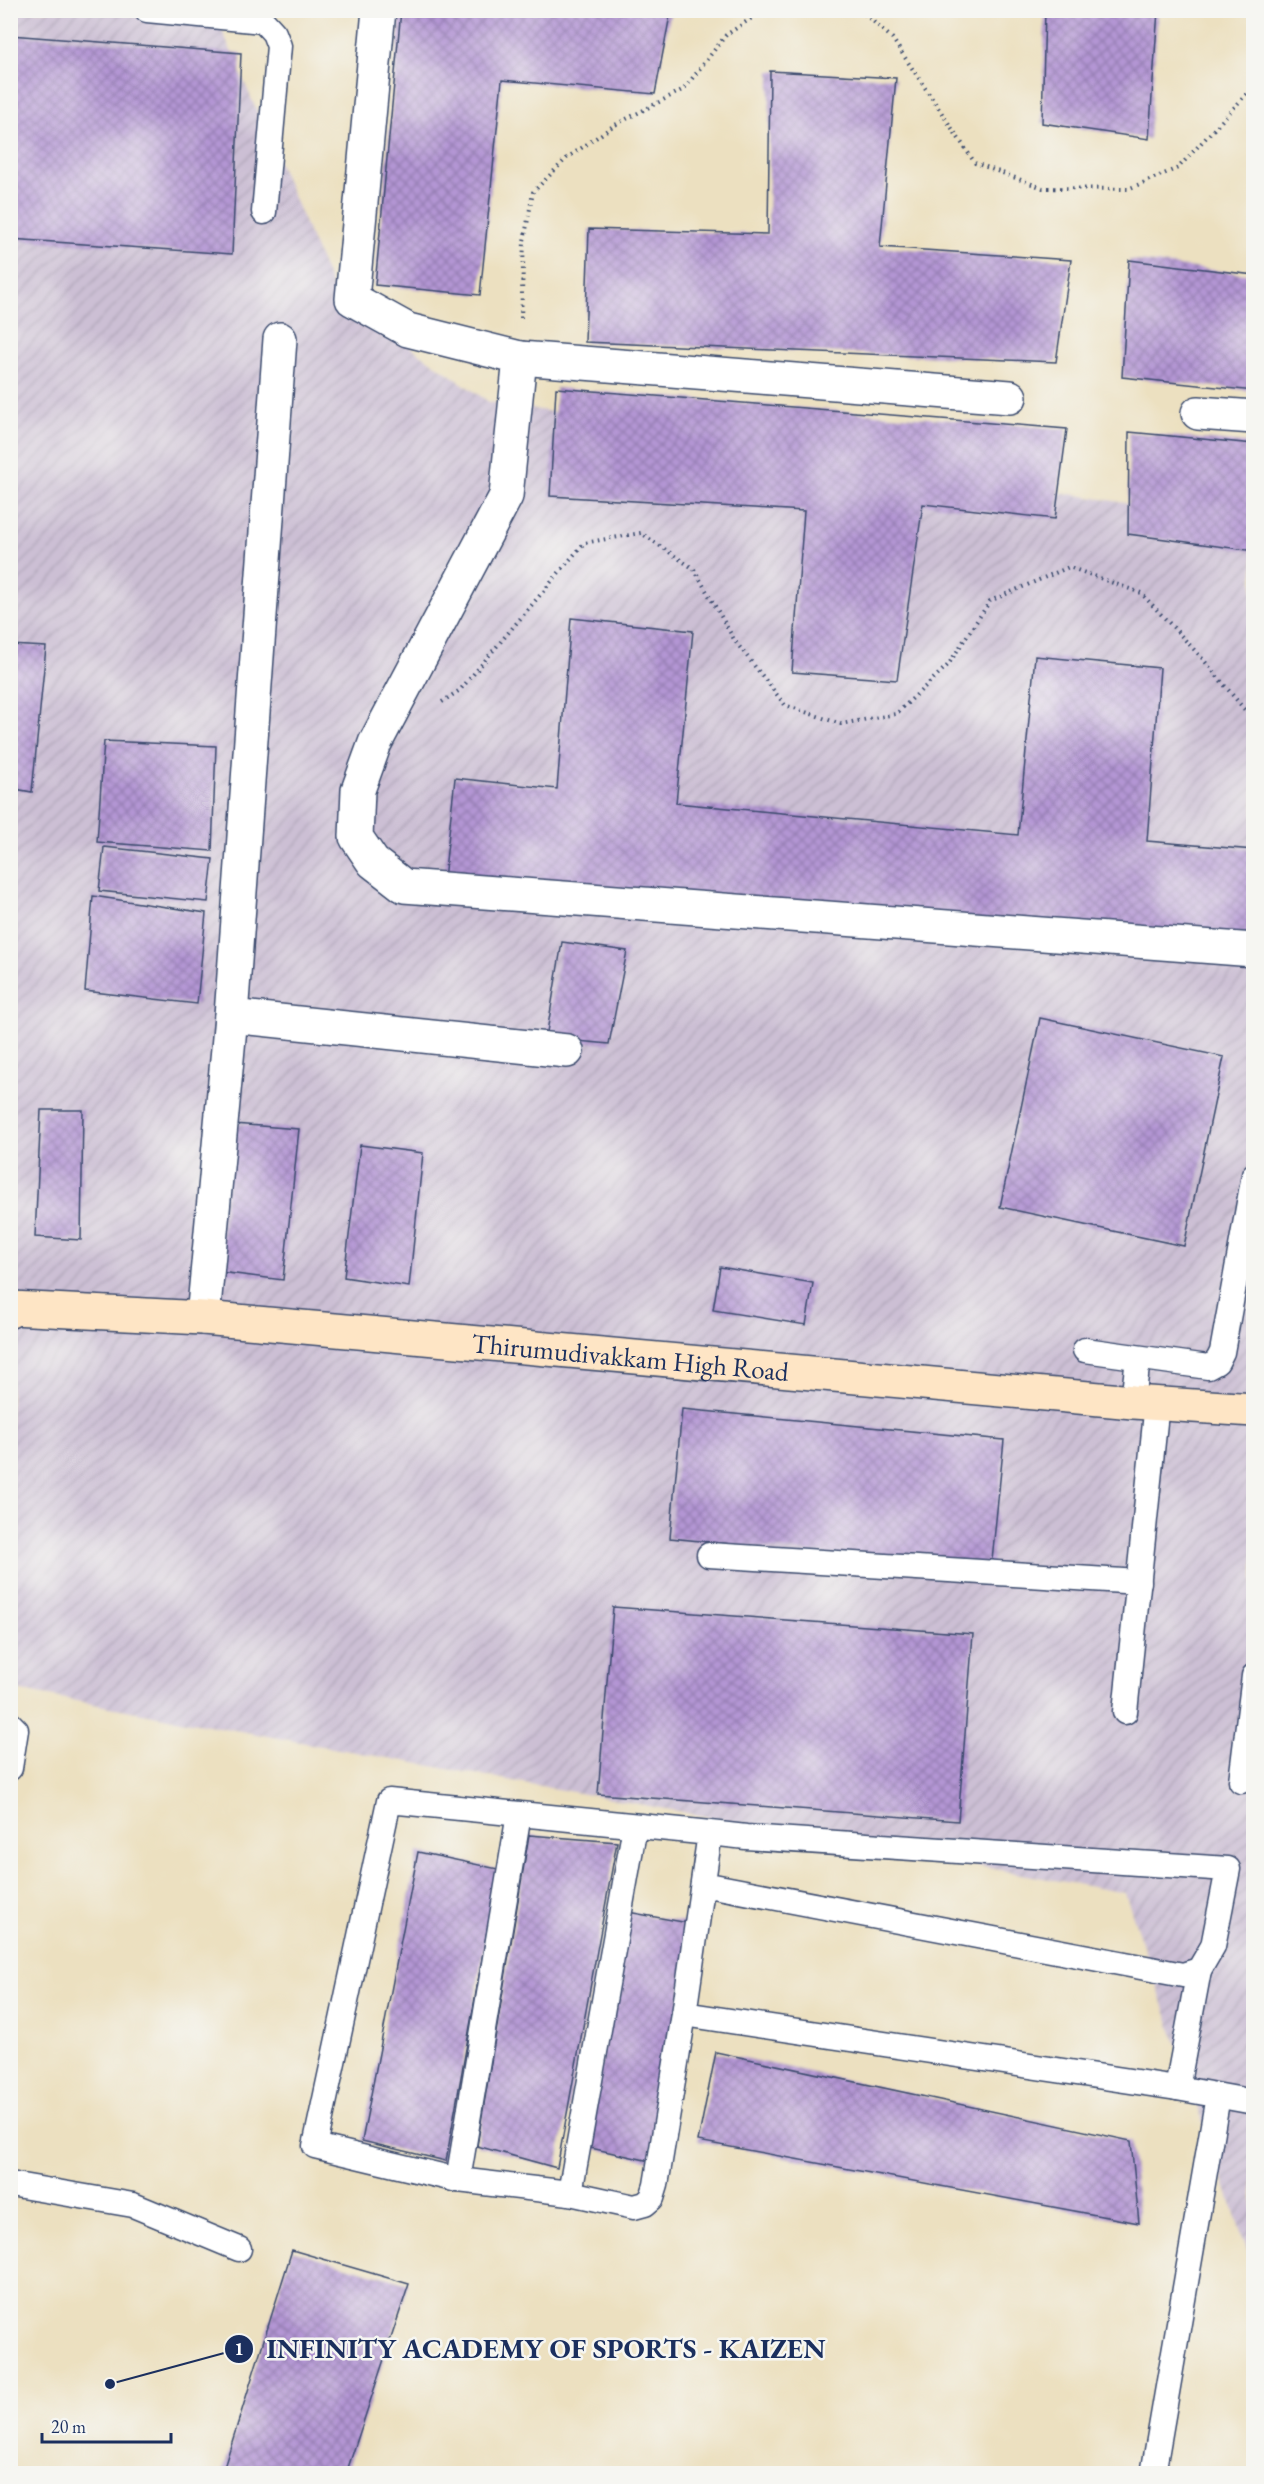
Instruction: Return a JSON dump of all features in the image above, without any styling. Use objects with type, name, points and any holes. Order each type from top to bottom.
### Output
[{"type":"main road","name":"Thirumudivakkam High Road","points":[[11,1309],[203,1318],[1145,1403],[1254,1410]]},
{"type":"street","points":[[379,10],[352,299],[408,330],[520,358],[1010,397]]},
{"type":"street","points":[[203,1318],[231,1016],[280,339]]},
{"type":"street","points":[[520,358],[506,496],[375,743],[358,790],[356,837],[373,862],[404,886],[1254,951]]},
{"type":"street","points":[[1198,413],[1254,417]]},
{"type":"street","points":[[231,1016],[567,1051]]},
{"type":"lane","points":[[147,10],[263,21],[274,33],[279,46],[264,212]]},
{"type":"lane","points":[[1085,1350],[1208,1366],[1217,1362],[1222,1352],[1254,1175]]},
{"type":"lane","points":[[1125,1712],[1139,1582],[1145,1403],[1138,1358]]},
{"type":"lane","points":[[709,1555],[1139,1582]]},
{"type":"lane","points":[[1241,1781],[1254,1676]]},
{"type":"lane","points":[[10,1724],[16,1730],[10,1767]]},
{"type":"lane","points":[[710,1833],[684,2014],[652,2198],[645,2204],[634,2207],[570,2193],[458,2180],[315,2146],[389,1801],[710,1833],[1228,1869],[1213,1946],[1199,1970],[1177,2088]]},
{"type":"lane","points":[[458,2180],[519,1814]]},
{"type":"lane","points":[[570,2193],[635,1826]]},
{"type":"lane","points":[[703,1884],[1183,1975],[1199,1970]]},
{"type":"lane","points":[[684,2014],[1177,2088],[1254,2102]]},
{"type":"lane","points":[[1154,2474],[1218,2096]]},
{"type":"lane","points":[[10,2184],[134,2205],[239,2249]]},
{"type":"path","points":[[520,358],[524,241],[533,192],[567,158],[613,126],[684,89],[726,35],[764,10]]},
{"type":"path","points":[[860,10],[892,38],[975,163],[1043,188],[1128,189],[1178,168],[1254,86]]},
{"type":"path","points":[[432,708],[460,690],[584,543],[641,533],[694,569],[735,641],[786,705],[841,724],[896,714],[948,665],[990,601],[1069,567],[1142,593],[1202,658],[1254,721]]},
{"type":"shaded area","points":[[10,11],[214,11],[335,294],[489,402],[1253,523],[1253,2267],[1125,1893],[11,1689]]},
{"type":"building","points":[[401,10],[671,10],[655,94],[502,80],[480,295],[375,285]]},
{"type":"building","points":[[1045,10],[1158,10],[1149,139],[1042,123]]},
{"type":"building","points":[[10,35],[241,53],[232,254],[10,239]]},
{"type":"building","points":[[770,71],[896,78],[880,247],[1071,260],[1056,362],[585,342],[589,229],[768,234]]},
{"type":"building","points":[[1129,260],[1254,275],[1254,391],[1122,377]]},
{"type":"building","points":[[556,388],[1067,429],[1055,519],[923,504],[897,680],[792,672],[804,511],[550,496]]},
{"type":"building","points":[[1129,432],[1254,444],[1254,551],[1128,534]]},
{"type":"building","points":[[571,618],[693,631],[676,803],[1018,835],[1035,656],[1160,668],[1147,841],[1254,850],[1254,948],[444,879],[455,778],[557,789]]},
{"type":"building","points":[[10,645],[46,647],[32,792],[10,788]]},
{"type":"building","points":[[104,741],[216,746],[212,851],[97,842]]},
{"type":"building","points":[[104,847],[213,859],[208,902],[99,891]]},
{"type":"building","points":[[93,896],[206,913],[197,1004],[85,991]]},
{"type":"building","points":[[562,942],[627,951],[609,1044],[546,1038]]},
{"type":"building","points":[[1040,1018],[1224,1057],[1184,1246],[1000,1207]]},
{"type":"building","points":[[41,1110],[83,1110],[81,1240],[35,1237]]},
{"type":"building","points":[[233,1124],[299,1129],[283,1280],[220,1272]]},
{"type":"building","points":[[360,1145],[423,1153],[409,1287],[344,1277]]},
{"type":"building","points":[[720,1267],[813,1283],[806,1325],[713,1310]]},
{"type":"building","points":[[682,1409],[1004,1440],[991,1570],[670,1538]]},
{"type":"building","points":[[613,1607],[973,1634],[958,1821],[598,1794]]},
{"type":"building","points":[[529,1835],[617,1842],[557,2168],[477,2146]]},
{"type":"building","points":[[418,1852],[498,1869],[446,2161],[362,2141]]},
{"type":"building","points":[[628,1912],[694,1924],[650,2161],[586,2147]]},
{"type":"building","points":[[716,2052],[1131,2141],[1139,2223],[698,2141]]},
{"type":"building","points":[[292,2250],[409,2284],[346,2474],[222,2474]]},
{"type":"place","name":"INFINITY ACADEMY OF SPORTS - KAIZEN","points":[[110,2384]]}]
